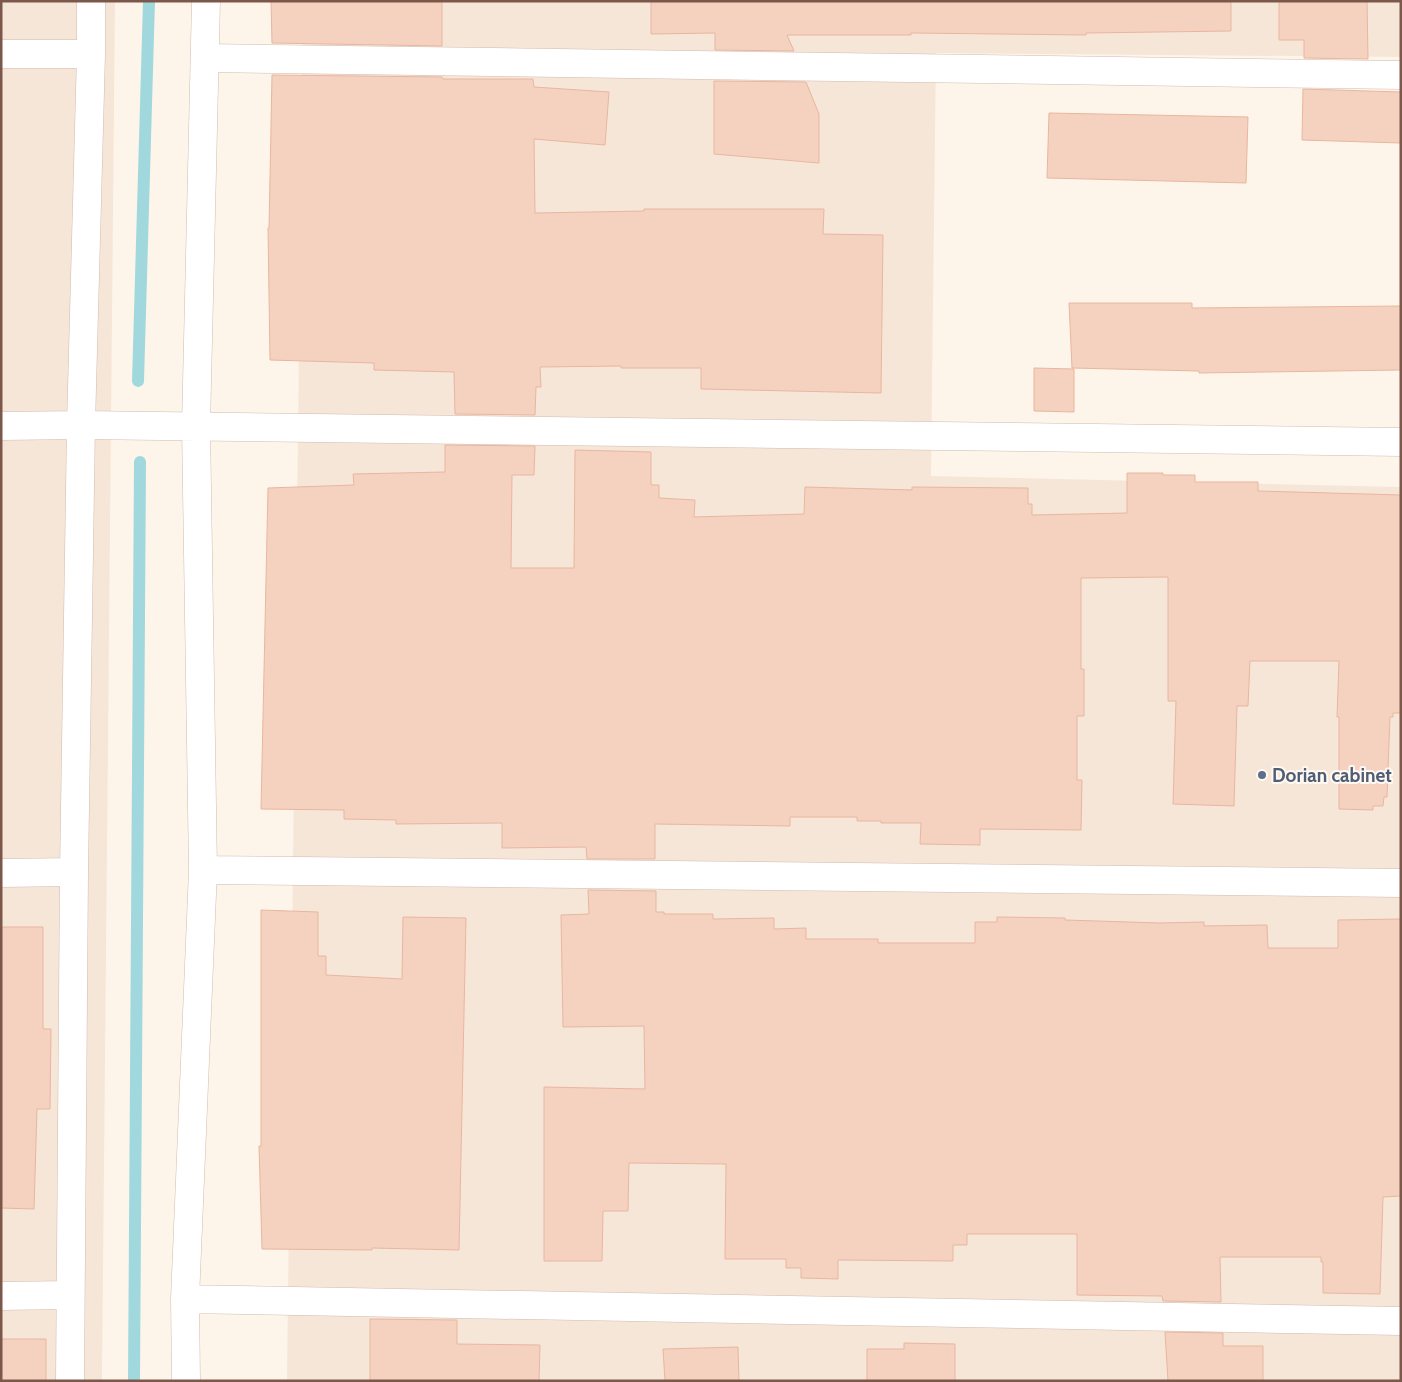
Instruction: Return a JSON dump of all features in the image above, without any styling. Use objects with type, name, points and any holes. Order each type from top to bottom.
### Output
[{"type":"street","points":[[70,1381],[74,872],[81,424],[92,1]]},
{"type":"street","points":[[186,1381],[185,1299],[203,870],[196,426],[206,1]]},
{"type":"street","points":[[1,54],[92,54]]},
{"type":"street","points":[[205,58],[1401,75]]},
{"type":"street","points":[[1,426],[81,424],[1401,442]]},
{"type":"street","points":[[203,870],[1401,883]]},
{"type":"street","points":[[1,873],[74,872]]},
{"type":"street","points":[[1,1296],[70,1295]]},
{"type":"street","points":[[185,1299],[1401,1321]]},
{"type":"shaded area","points":[[1,1],[115,1],[102,1381],[1,1381]]},
{"type":"shaded area","points":[[303,1],[1401,1],[1401,57],[936,53],[931,476],[1401,487],[1401,1381],[287,1381]]},
{"type":"building","points":[[271,1],[442,1],[442,46],[272,43]]},
{"type":"building","points":[[651,1],[1231,1],[1231,31],[1086,33],[1086,35],[911,33],[911,35],[787,35],[794,51],[715,50],[715,33],[651,34]]},
{"type":"building","points":[[1279,1],[1367,1],[1368,59],[1304,58],[1304,40],[1279,40]]},
{"type":"building","points":[[272,75],[533,79],[534,87],[609,92],[605,145],[534,139],[535,213],[644,211],[644,209],[824,209],[823,234],[883,235],[881,393],[701,389],[701,368],[621,368],[621,366],[540,367],[541,387],[536,387],[535,415],[455,414],[454,372],[374,370],[374,363],[270,360],[268,228]]},
{"type":"building","points":[[714,81],[806,82],[819,114],[819,163],[714,154]]},
{"type":"building","points":[[1303,89],[1401,92],[1401,143],[1302,140]]},
{"type":"building","points":[[1049,113],[1248,117],[1246,183],[1047,178]]},
{"type":"building","points":[[1069,303],[1192,303],[1192,308],[1401,306],[1401,370],[1199,373],[1199,371],[1072,368]]},
{"type":"building","points":[[1034,368],[1074,369],[1074,412],[1034,411]]},
{"type":"building","points":[[445,445],[535,446],[534,475],[512,475],[511,568],[574,568],[575,450],[651,452],[651,485],[659,485],[659,498],[695,500],[694,517],[804,514],[805,487],[912,490],[912,487],[1028,488],[1028,504],[1032,504],[1032,515],[1127,513],[1127,473],[1195,475],[1195,482],[1258,482],[1258,491],[1401,495],[1401,713],[1393,713],[1393,717],[1390,717],[1387,797],[1384,797],[1383,806],[1373,806],[1373,810],[1339,809],[1339,717],[1337,717],[1339,661],[1250,661],[1248,706],[1237,706],[1234,806],[1173,804],[1176,701],[1168,701],[1168,577],[1081,578],[1081,669],[1084,669],[1084,716],[1077,716],[1077,780],[1082,780],[1081,830],[980,829],[980,845],[920,844],[921,823],[857,821],[857,817],[790,817],[790,826],[655,824],[655,859],[587,859],[586,847],[502,848],[502,823],[396,824],[396,820],[344,819],[344,810],[261,809],[268,488],[354,485],[353,474],[445,472]]},
{"type":"building","points":[[588,890],[656,891],[656,912],[664,912],[664,914],[713,914],[713,919],[774,918],[774,929],[806,928],[806,939],[878,939],[878,943],[975,943],[975,922],[997,922],[997,917],[1065,918],[1065,920],[1160,923],[1204,922],[1204,926],[1267,925],[1268,948],[1338,948],[1338,920],[1401,919],[1401,1196],[1383,1197],[1380,1294],[1323,1293],[1323,1262],[1321,1262],[1321,1257],[1220,1257],[1221,1302],[1163,1301],[1162,1296],[1077,1295],[1077,1234],[967,1234],[967,1245],[953,1245],[953,1261],[838,1260],[838,1279],[801,1278],[801,1268],[786,1268],[786,1259],[725,1259],[726,1164],[629,1163],[628,1211],[603,1211],[602,1261],[544,1261],[544,1087],[645,1089],[644,1026],[563,1027],[561,915],[589,914]]},
{"type":"building","points":[[261,910],[318,912],[318,956],[326,956],[326,975],[402,979],[403,917],[466,918],[459,1250],[372,1248],[372,1250],[262,1249],[259,1146],[261,1146]]},
{"type":"building","points":[[1,927],[43,927],[43,1029],[51,1029],[50,1109],[37,1109],[34,1209],[1,1208]]},
{"type":"building","points":[[370,1319],[457,1320],[457,1344],[540,1345],[539,1381],[370,1381]]},
{"type":"building","points":[[1165,1332],[1223,1333],[1223,1346],[1263,1346],[1263,1381],[1168,1381]]},
{"type":"building","points":[[1,1339],[46,1339],[46,1381],[1,1381]]},
{"type":"building","points":[[904,1343],[955,1344],[955,1381],[867,1381],[867,1349],[904,1349]]},
{"type":"building","points":[[738,1347],[739,1381],[665,1381],[663,1349]]},
{"type":"waterway","points":[[138,381],[149,1]]},
{"type":"waterway","points":[[134,1381],[140,462]]},
{"type":"place","name":"Dorian cabinet","points":[[1262,775]]}]
